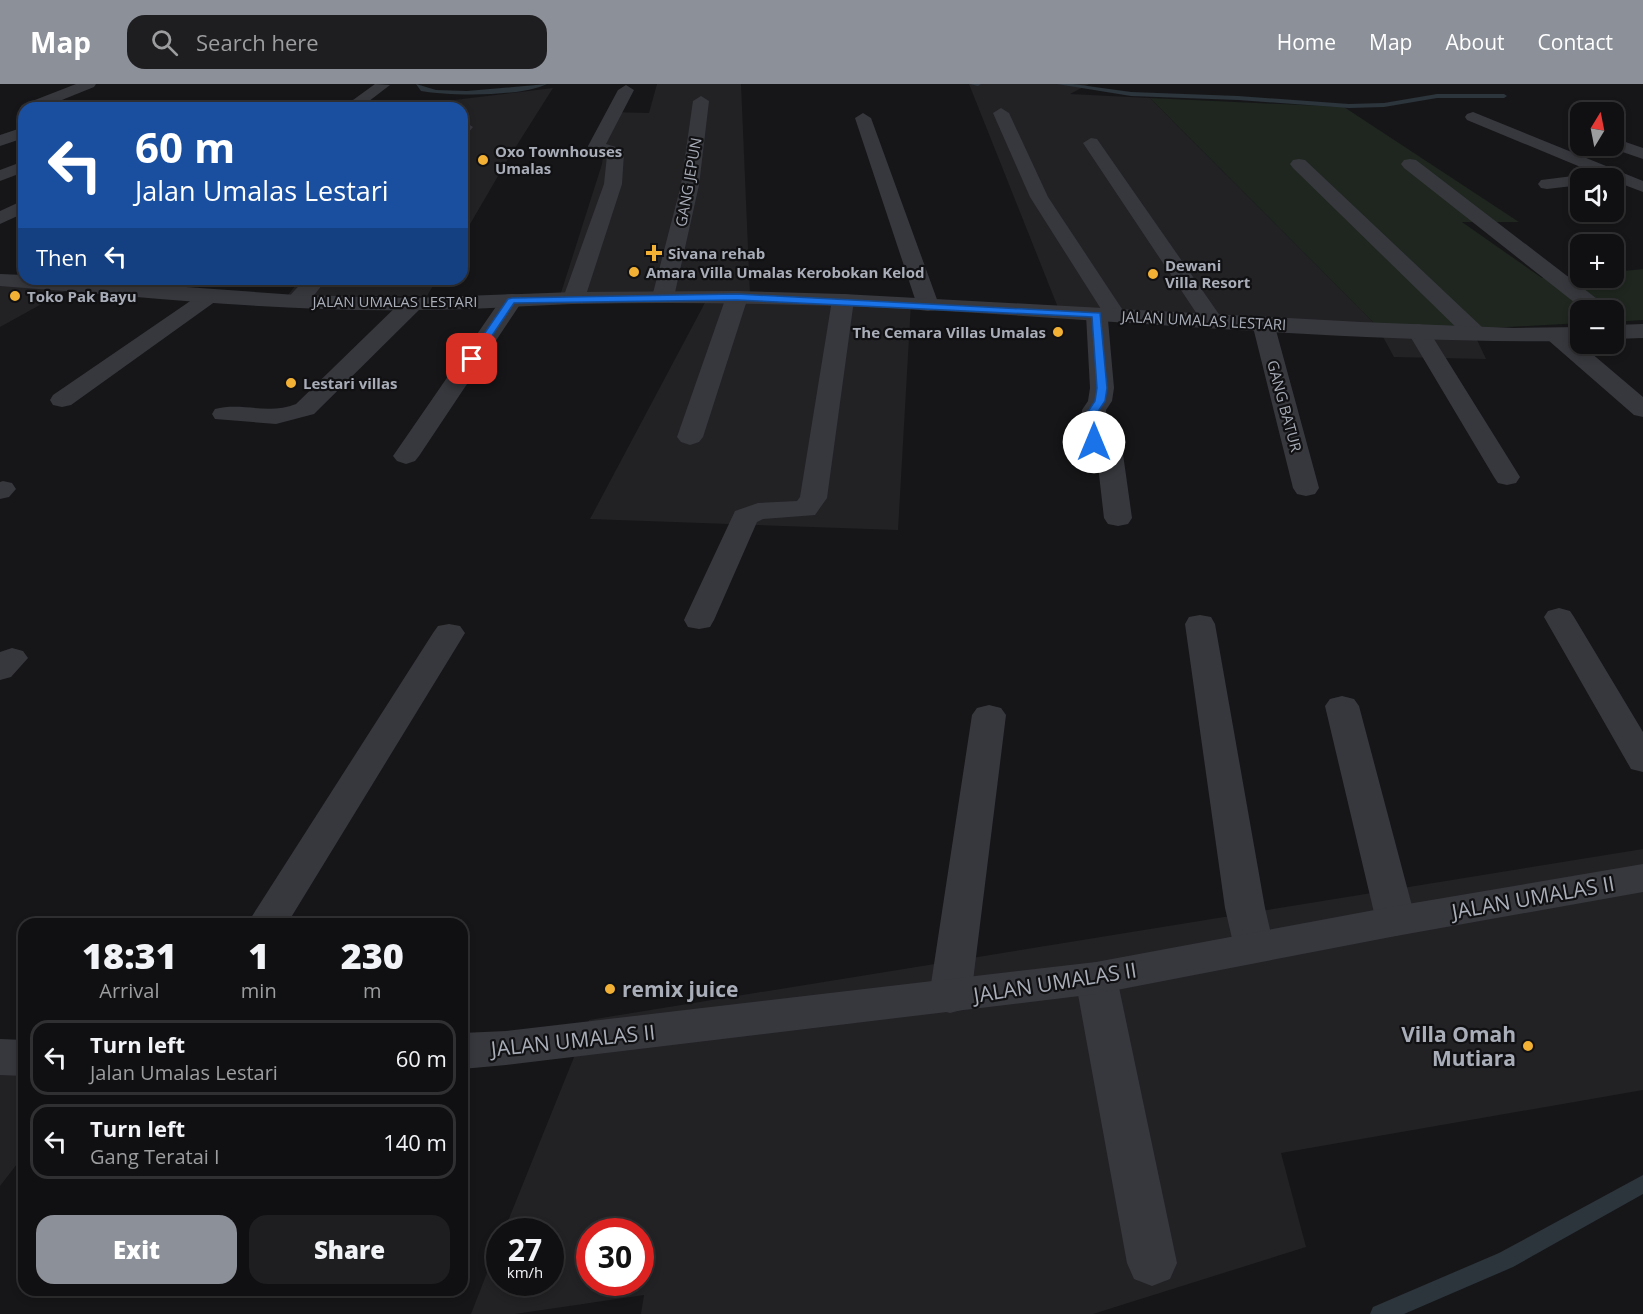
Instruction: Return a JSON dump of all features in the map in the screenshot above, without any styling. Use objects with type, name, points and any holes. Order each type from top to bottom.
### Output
[{"type":"street","points":[[43,102],[89,84]]},
{"type":"street","points":[[359,102],[383,85]]},
{"type":"street","points":[[574,298],[613,184],[616,153],[596,146],[626,90]]},
{"type":"street","name":"GANG JEPUN","points":[[663,297],[690,184],[701,101]]},
{"type":"street","points":[[1001,113],[1039,197],[1106,315],[1102,388],[1100,401],[1094,410],[1093,435],[1094,442],[1110,454],[1118,518]]},
{"type":"street","points":[[1473,117],[1598,168]]},
{"type":"street","points":[[863,118],[928,305]]},
{"type":"street","points":[[0,141],[18,134]]},
{"type":"street","points":[[1092,143],[1212,320]]},
{"type":"street","points":[[1624,146],[1643,153]]},
{"type":"street","points":[[1299,164],[1475,333]]},
{"type":"street","points":[[1410,164],[1585,300]]},
{"type":"street","points":[[0,176],[18,168]]},
{"type":"street","points":[[1624,179],[1643,187]]},
{"type":"street","points":[[1547,184],[1570,181]]},
{"type":"street","points":[[0,218],[18,209]]},
{"type":"street","name":"JALAN UMALAS LESTARI","points":[[3,282],[18,282]]},
{"type":"street","name":"JALAN UMALAS LESTARI","points":[[109,285],[208,297],[296,302],[412,303],[574,298],[737,297],[843,300],[1418,331],[1570,334]]},
{"type":"street","points":[[296,302],[311,285]]},
{"type":"street","points":[[62,400],[208,297]]},
{"type":"street","points":[[690,437],[737,297]]},
{"type":"street","points":[[406,456],[512,300]]},
{"type":"street","points":[[699,620],[745,517],[758,511],[804,509],[813,498],[843,300]]},
{"type":"street","points":[[224,414],[278,418],[293,415],[305,409],[412,303]]},
{"type":"street","name":"GANG BATUR","points":[[1263,323],[1306,488]]},
{"type":"street","points":[[1418,331],[1507,477]]},
{"type":"street","points":[[1556,335],[1643,410]]},
{"type":"street","points":[[1559,617],[1643,761]]},
{"type":"street","points":[[1200,624],[1245,908],[1254,947]]},
{"type":"street","points":[[271,918],[449,633]]},
{"type":"street","points":[[1342,706],[1396,921]]},
{"type":"street","points":[[950,997],[989,715]]},
{"type":"street","name":"JALAN UMALAS II","points":[[468,1050],[950,997],[1096,978],[1396,921],[1643,878]]},
{"type":"street","points":[[1096,978],[1152,1263]]},
{"type":"street","points":[[0,1057],[18,1058]]},
{"type":"shaded area","points":[[657,84],[741,84],[750,295],[911,303],[898,530],[590,519],[707,299],[560,296],[602,164],[608,112],[649,113]]},
{"type":"shaded area","points":[[969,84],[1089,84],[1070,94],[1150,98],[1377,326],[1059,310]]},
{"type":"shaded area","points":[[553,88],[468,228],[468,102],[446,101]]},
{"type":"shaded area","points":[[1150,98],[1344,107],[1519,222],[1462,222],[1542,278],[1570,276],[1570,288],[1624,288],[1624,271],[1643,269],[1643,320],[1624,321],[1624,300],[1570,300],[1570,324],[1472,329],[1377,326]]},
{"type":"shaded area","points":[[0,274],[18,278],[18,285],[46,285],[67,290],[0,327]]},
{"type":"shaded area","points":[[296,285],[433,285],[427,296],[287,296]]},
{"type":"shaded area","points":[[1377,326],[1472,329],[1486,359],[1394,357]]},
{"type":"shaded area","points":[[1643,849],[1643,1090],[1281,1153],[1306,1247],[1093,1314],[641,1314],[644,1296],[654,1296],[654,1218],[576,1218],[576,1296],[637,1296],[515,1314],[471,1314],[486,1275],[486,1296],[564,1296],[564,1218],[509,1218],[589,1020]]},
{"type":"shaded area","points":[[0,1046],[18,1046],[18,1163],[0,1186]]},
{"type":"waterway","points":[[419,84],[421,89],[451,93],[498,91],[544,84]]},
{"type":"waterway","points":[[973,84],[978,84]]},
{"type":"waterway","points":[[1060,84],[1131,94],[1238,98],[1349,106],[1384,105],[1437,96],[1504,96]]},
{"type":"waterway","points":[[1380,1314],[1506,1260],[1643,1184]]},
{"type":"place","name":"Oxo Townhouses Umalas","points":[[483,160]]},
{"type":"place","name":"Sivana rehab","points":[[654,253]]},
{"type":"place","name":"Amara Villa Umalas Kerobokan Kelod","points":[[634,272]]},
{"type":"place","name":"Dewani Villa Resort","points":[[1153,274]]},
{"type":"place","name":"Toko Pak Bayu","points":[[15,296]]},
{"type":"place","name":"The Cemara Villas Umalas","points":[[1058,332]]},
{"type":"place","name":"Lestari villas","points":[[291,383]]},
{"type":"place","name":"remix juice","points":[[610,989]]},
{"type":"place","name":"Villa Omah Mutiara","points":[[1528,1046]]},
{"type":"route","points":[[472,359],[512,300],[701,296],[843,300],[1097,315],[1102,388],[1100,401],[1094,410],[1094,442]]}]
